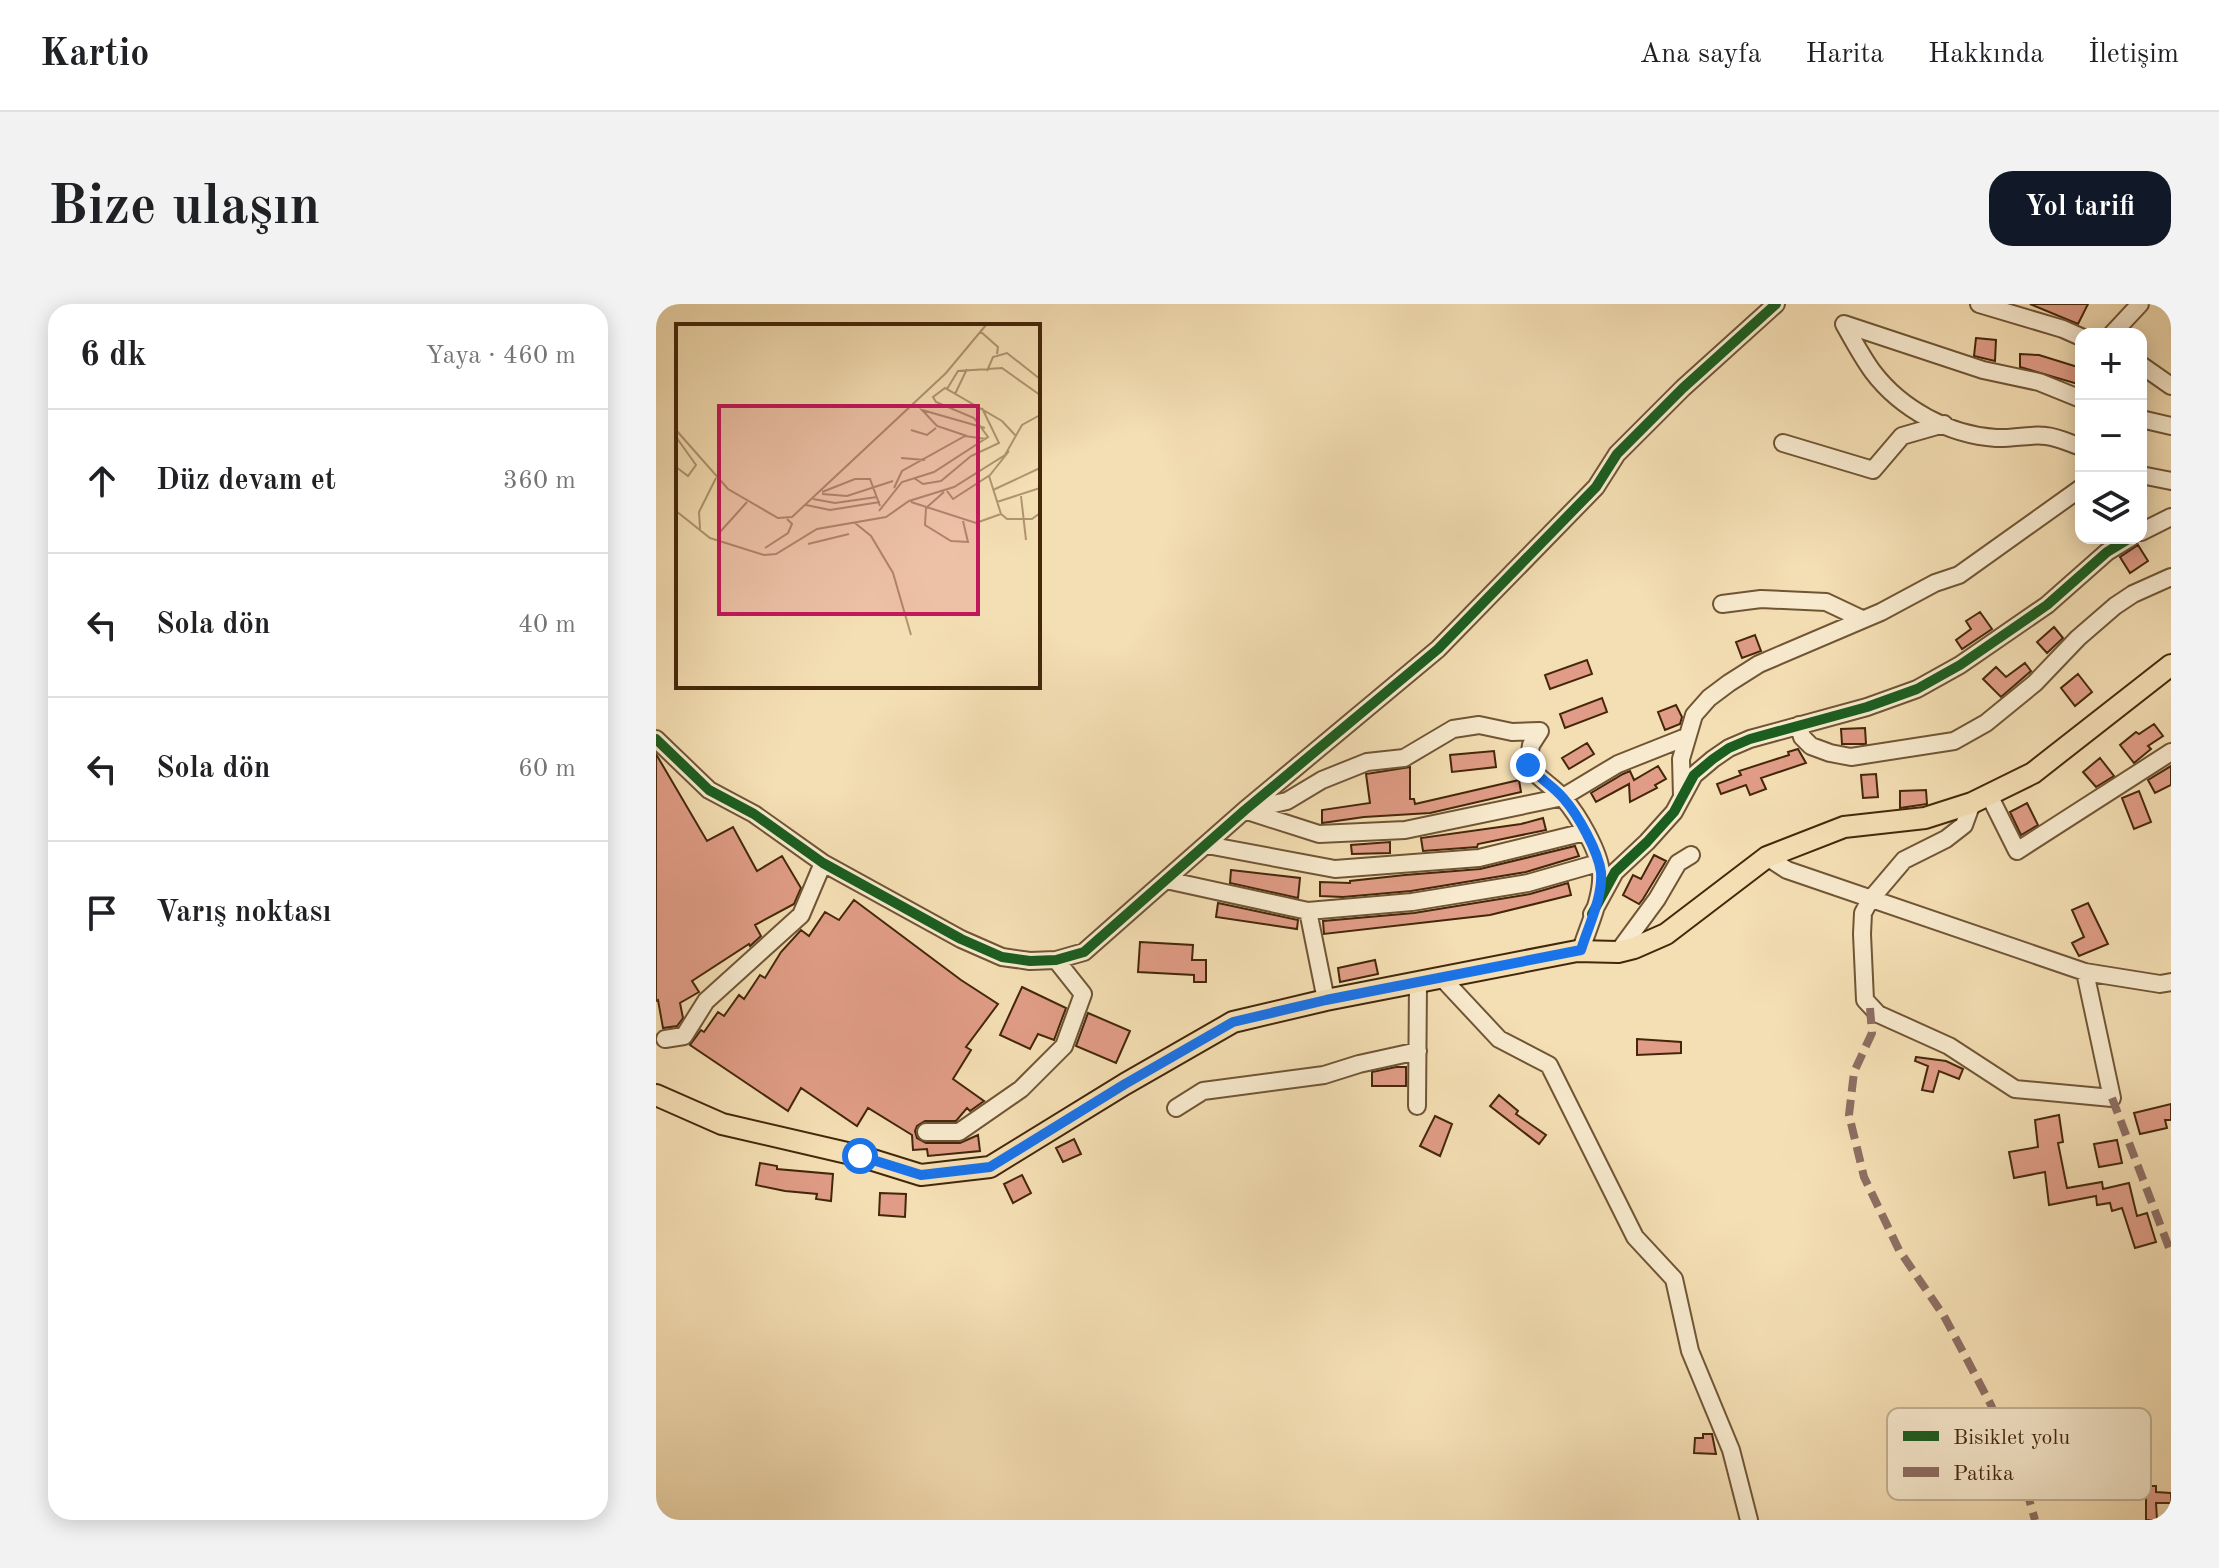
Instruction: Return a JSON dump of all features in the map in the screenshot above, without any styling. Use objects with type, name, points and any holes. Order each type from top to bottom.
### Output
[{"type":"main road","points":[[656,1095],[722,1124],[860,1156],[921,1175],[990,1167],[1233,1022],[1326,1000],[1581,950],[1618,952],[1634,948],[1666,934],[1767,857],[1844,827],[1925,818],[1980,799],[2033,773],[2171,665]]},
{"type":"street","points":[[656,739],[709,790],[754,814],[823,863],[961,939],[1002,957],[1030,961],[1056,960],[1084,952],[1245,810],[1438,649],[1579,506],[1596,487],[1617,454],[1683,388],[1776,304]]},
{"type":"street","points":[[1979,304],[2075,334]]},
{"type":"street","points":[[2118,328],[2140,304]]},
{"type":"street","points":[[2075,397],[2039,382],[1983,370],[1844,324],[1871,370],[1903,403],[1944,424],[1976,435],[1997,438],[2048,436],[2075,445]]},
{"type":"street","points":[[2147,369],[2171,386]]},
{"type":"street","points":[[2147,420],[2171,426]]},
{"type":"street","points":[[1783,443],[1873,470],[1902,436],[1944,424]]},
{"type":"street","points":[[2147,476],[2171,481]]},
{"type":"street","points":[[1682,797],[1681,759],[1686,737],[1694,715],[1709,698],[1759,664],[1935,583],[1959,575],[2075,492]]},
{"type":"street","points":[[2147,529],[2171,517]]},
{"type":"street","points":[[1592,914],[1615,872],[1674,812],[1694,775],[1729,748],[1891,699],[1942,675],[2047,605],[2120,544]]},
{"type":"street","points":[[1799,725],[1802,737],[1811,746],[1851,757],[1954,741],[1986,723],[2035,683],[2078,638],[2115,606],[2171,577]]},
{"type":"street","points":[[1722,604],[1761,599],[1826,602],[1862,619]]},
{"type":"street","points":[[1245,810],[1287,801],[1367,762],[1404,758],[1453,729],[1479,725],[1512,732],[1540,731],[1531,745],[1528,765],[1539,779],[1563,797],[1585,832],[1601,871],[1598,895],[1581,950]]},
{"type":"street","points":[[1245,810],[1319,834],[1405,830],[1563,797],[1618,764],[1686,737]]},
{"type":"street","points":[[2085,972],[2112,1098],[2015,1089],[1949,1046],[1870,1008],[1865,1000],[1863,913],[1870,900],[1904,860],[1946,839],[1964,825],[1980,799],[2017,851],[2171,752]]},
{"type":"street","points":[[1207,845],[1335,869],[1479,858],[1585,832]]},
{"type":"street","points":[[1618,952],[1657,899],[1678,863],[1691,855]]},
{"type":"street","points":[[1767,857],[1787,870],[2085,972],[2160,984],[2171,982]]},
{"type":"street","points":[[665,1039],[684,1036],[706,1001],[801,915],[823,863]]},
{"type":"street","points":[[1166,880],[1308,911],[1412,902],[1528,883],[1598,863]]},
{"type":"street","points":[[1308,911],[1326,1000]]},
{"type":"street","points":[[926,1132],[959,1132],[981,1119],[1021,1089],[1064,1046],[1083,994],[1056,960]]},
{"type":"street","points":[[1442,978],[1499,1039],[1549,1065],[1635,1237],[1674,1279],[1690,1351],[1731,1450],[1749,1520]]},
{"type":"street","points":[[1417,1106],[1418,983]]},
{"type":"street","points":[[1176,1108],[1203,1091],[1324,1075],[1418,1051]]},
{"type":"building","points":[[2030,304],[2088,304],[2078,324]]},
{"type":"building","points":[[1976,338],[1996,340],[1995,361],[1974,356]]},
{"type":"building","points":[[2020,354],[2039,355],[2075,366],[2075,383],[2020,367]]},
{"type":"building","points":[[2138,545],[2148,561],[2130,573],[2120,557]]},
{"type":"building","points":[[1980,612],[1992,629],[1962,649],[1956,640],[1971,629],[1966,621]]},
{"type":"building","points":[[2054,627],[2063,638],[2047,653],[2037,642]]},
{"type":"building","points":[[1755,635],[1761,651],[1742,658],[1736,642]]},
{"type":"building","points":[[1587,660],[1592,674],[1550,689],[1545,675]]},
{"type":"building","points":[[2025,663],[2031,671],[2001,697],[1983,679],[1996,667],[2006,677]]},
{"type":"building","points":[[2078,674],[2092,692],[2075,706],[2061,688]]},
{"type":"building","points":[[1602,698],[1607,712],[1565,728],[1560,714]]},
{"type":"building","points":[[1676,705],[1682,717],[1680,724],[1665,730],[1658,712]]},
{"type":"building","points":[[2154,724],[2163,736],[2148,746],[2151,749],[2134,763],[2120,745],[2136,732],[2139,734]]},
{"type":"building","points":[[1865,728],[1866,744],[1842,744],[1841,729]]},
{"type":"building","points":[[1587,743],[1594,754],[1569,769],[1562,758]]},
{"type":"building","points":[[1798,749],[1806,763],[1761,778],[1766,789],[1750,795],[1746,785],[1721,794],[1717,784],[1741,775],[1739,771],[1789,755],[1788,752]]},
{"type":"building","points":[[1494,751],[1496,767],[1452,772],[1450,755]]},
{"type":"building","points":[[656,754],[707,841],[733,827],[757,871],[782,856],[801,888],[794,904],[755,925],[761,936],[750,946],[692,981],[699,992],[680,1003],[683,1018],[677,1026],[663,1028],[656,1001]]},
{"type":"building","points":[[2100,758],[2114,776],[2096,787],[2083,772]]},
{"type":"building","points":[[1658,766],[1666,779],[1655,785],[1657,788],[1630,802],[1629,784],[1596,802],[1591,793],[1630,771],[1634,780]]},
{"type":"building","points":[[2171,766],[2171,785],[2155,793],[2148,780]]},
{"type":"building","points":[[1410,767],[1410,799],[1414,799],[1415,804],[1519,780],[1521,792],[1430,813],[1322,823],[1322,810],[1370,803],[1366,774]]},
{"type":"building","points":[[1876,774],[1878,797],[1863,798],[1861,775]]},
{"type":"building","points":[[1926,790],[1927,804],[1900,808],[1900,791]]},
{"type":"building","points":[[2139,791],[2151,822],[2134,829],[2122,798]]},
{"type":"building","points":[[2027,803],[2038,825],[2021,835],[2010,812]]},
{"type":"building","points":[[1543,818],[1546,830],[1478,844],[1477,847],[1423,851],[1421,838]]},
{"type":"building","points":[[1390,842],[1390,853],[1352,854],[1351,845]]},
{"type":"building","points":[[1575,846],[1579,856],[1526,872],[1411,891],[1320,896],[1320,882],[1350,883],[1480,869]]},
{"type":"building","points":[[1654,855],[1666,861],[1639,904],[1623,895],[1633,875],[1641,879]]},
{"type":"building","points":[[1231,870],[1300,878],[1298,898],[1230,883]]},
{"type":"building","points":[[1568,883],[1571,895],[1490,915],[1324,934],[1323,921],[1414,913],[1530,894]]},
{"type":"building","points":[[854,900],[998,1004],[966,1047],[971,1050],[953,1079],[984,1101],[970,1111],[967,1108],[956,1121],[925,1121],[915,1131],[917,1138],[926,1143],[960,1143],[978,1135],[980,1151],[928,1156],[927,1149],[913,1150],[912,1135],[868,1108],[857,1126],[801,1088],[788,1111],[690,1045],[718,1012],[724,1016],[739,995],[744,999],[760,975],[765,978],[781,952],[801,930],[809,936],[825,912],[839,920]]},
{"type":"building","points":[[1218,903],[1298,920],[1297,929],[1216,917]]},
{"type":"building","points":[[2088,903],[2108,944],[2079,956],[2072,943],[2084,937],[2072,910]]},
{"type":"building","points":[[1140,942],[1193,945],[1192,960],[1206,960],[1206,982],[1194,982],[1194,975],[1138,972]]},
{"type":"building","points":[[1375,960],[1378,974],[1340,982],[1338,968]]},
{"type":"building","points":[[1022,987],[1066,1008],[1054,1040],[1038,1034],[1030,1049],[1000,1035]]},
{"type":"building","points":[[1088,1013],[1130,1031],[1116,1063],[1076,1046]]},
{"type":"building","points":[[1637,1039],[1681,1042],[1681,1053],[1637,1055]]},
{"type":"building","points":[[1916,1057],[1946,1061],[1963,1069],[1959,1079],[1939,1071],[1933,1092],[1922,1090],[1928,1066],[1915,1061]]},
{"type":"building","points":[[1406,1067],[1406,1086],[1372,1086],[1372,1072]]},
{"type":"building","points":[[1499,1095],[1518,1111],[1516,1114],[1546,1135],[1539,1144],[1490,1106]]},
{"type":"building","points":[[2171,1104],[2171,1120],[2165,1120],[2167,1128],[2140,1134],[2134,1113]]},
{"type":"building","points":[[2059,1115],[2063,1142],[2058,1143],[2067,1188],[2102,1182],[2103,1189],[2129,1183],[2137,1216],[2147,1213],[2156,1242],[2135,1248],[2122,1208],[2112,1211],[2110,1203],[2097,1205],[2096,1196],[2049,1205],[2045,1172],[2014,1178],[2009,1152],[2038,1147],[2035,1120]]},
{"type":"building","points":[[1435,1116],[1452,1124],[1440,1156],[1420,1146]]},
{"type":"building","points":[[1074,1139],[1081,1154],[1063,1162],[1056,1148]]},
{"type":"building","points":[[2117,1140],[2122,1163],[2099,1167],[2094,1144]]},
{"type":"building","points":[[760,1163],[777,1166],[777,1169],[833,1174],[831,1201],[816,1199],[817,1194],[756,1185]]},
{"type":"building","points":[[1022,1175],[1031,1193],[1013,1203],[1004,1184]]},
{"type":"building","points":[[880,1193],[906,1194],[905,1217],[879,1215]]},
{"type":"building","points":[[1703,1434],[1712,1434],[1716,1454],[1694,1453],[1695,1438],[1703,1438]]},
{"type":"building","points":[[2151,1486],[2156,1486],[2156,1492],[2171,1493],[2171,1503],[2156,1503],[2157,1520],[2146,1520],[2146,1500],[2151,1500]]},
{"type":"marked path","points":[[1870,1008],[1872,1033],[1854,1072],[1849,1115],[1864,1177],[1899,1250],[1944,1316],[1992,1408]]},
{"type":"marked path","points":[[2112,1098],[2171,1253]]},
{"type":"marked path","points":[[2029,1500],[2035,1520]]},
{"type":"cycle path","points":[[656,739],[709,790],[754,814],[823,863],[961,939],[1002,957],[1030,961],[1056,960],[1084,952],[1245,810],[1438,649],[1596,487],[1617,454],[1683,388],[1776,304]]},
{"type":"cycle path","points":[[1592,914],[1615,872],[1674,812],[1694,775],[1713,759],[1750,739],[1867,707],[1917,689],[1960,665],[2047,605],[2120,544]]},
{"type":"route","points":[[860,1156],[921,1175],[990,1167],[1233,1022],[1326,1000],[1581,950],[1598,895],[1601,871],[1580,822],[1563,797],[1539,779],[1528,765]]}]
